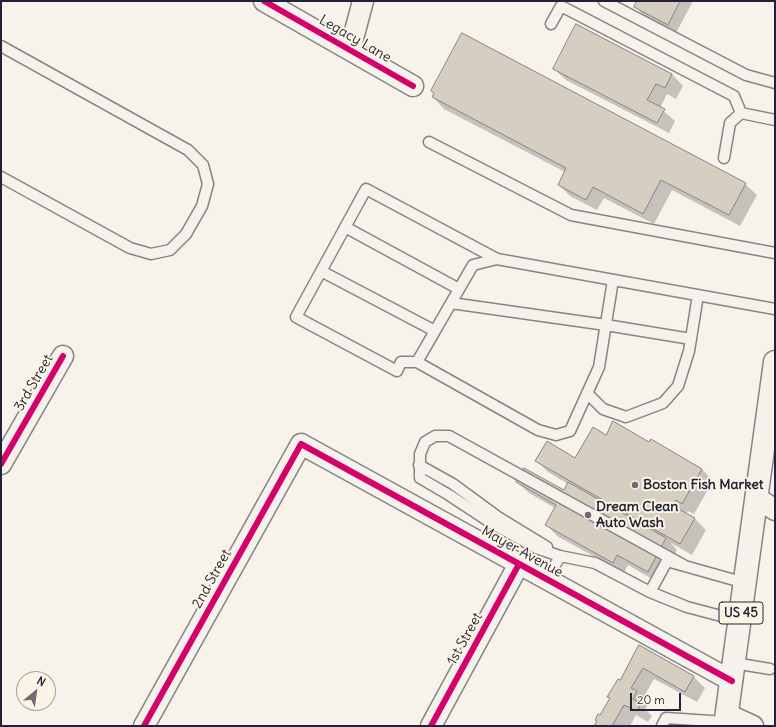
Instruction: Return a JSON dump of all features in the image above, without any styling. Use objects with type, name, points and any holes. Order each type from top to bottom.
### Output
[{"type":"main road","name":"US 45","points":[[726,721],[745,583],[766,495],[775,362]]},
{"type":"street","name":"Legacy Lane","points":[[264,1],[413,86]]},
{"type":"street","points":[[350,50],[363,1]]},
{"type":"street","name":"3rd Street","points":[[1,464],[63,356]]},
{"type":"street","name":"Mayer Avenue","points":[[301,444],[547,580],[733,672]]},
{"type":"street","name":"2nd Street","points":[[144,726],[301,444]]},
{"type":"street","points":[[766,495],[775,510]]},
{"type":"street","name":"1st Street","points":[[431,726],[520,564]]},
{"type":"street","points":[[726,721],[753,726]]},
{"type":"lane","points":[[604,1],[746,75],[775,83]]},
{"type":"lane","points":[[551,24],[561,6],[734,96],[741,113]]},
{"type":"lane","points":[[1,46],[188,150],[203,165],[208,184],[202,206],[186,234],[170,250],[151,254],[130,248],[1,177]]},
{"type":"lane","points":[[741,113],[775,120]]},
{"type":"lane","points":[[724,158],[730,123],[741,113]]},
{"type":"lane","points":[[429,142],[570,214],[775,253]]},
{"type":"lane","points":[[614,280],[599,367],[570,431],[556,435],[538,430],[417,362],[401,362],[397,371],[296,317],[366,189],[497,259],[698,295],[775,309]]},
{"type":"lane","points":[[345,227],[459,289]]},
{"type":"lane","points":[[417,362],[473,265],[497,259]]},
{"type":"lane","points":[[321,271],[435,331]]},
{"type":"lane","points":[[587,393],[603,409],[626,417],[663,403],[678,386],[689,351],[698,295]]},
{"type":"lane","points":[[451,303],[606,325],[691,339]]},
{"type":"lane","points":[[685,566],[449,436],[435,436],[425,442],[420,454],[420,478],[505,531],[536,548],[560,556],[595,563],[650,592],[687,607],[740,621]]},
{"type":"lane","points":[[547,580],[560,556]]},
{"type":"lane","points":[[650,592],[666,562],[745,583]]},
{"type":"lane","points":[[733,672],[770,669]]},
{"type":"lane","points":[[662,726],[666,718],[726,721]]},
{"type":"building","points":[[637,1],[680,1],[668,25],[634,7]]},
{"type":"building","points":[[576,24],[672,74],[665,88],[656,84],[647,100],[665,109],[657,123],[553,69]]},
{"type":"building","points":[[462,33],[746,183],[729,215],[661,180],[643,214],[593,187],[586,200],[558,185],[566,168],[432,97],[434,93],[431,91]]},
{"type":"building","name":"Boston Fish Market","points":[[613,421],[649,442],[651,439],[702,469],[682,504],[676,500],[673,506],[695,518],[680,544],[535,461],[547,441],[575,458],[593,427],[606,435]]},
{"type":"building","name":"Dream Clean Auto Wash","points":[[524,468],[564,490],[568,482],[666,538],[648,572],[617,555],[613,563],[545,525],[556,505],[516,482]]},
{"type":"building","points":[[639,645],[694,676],[685,692],[643,668],[631,688],[637,691],[633,699],[641,704],[637,711],[624,705],[612,726],[594,726],[597,721],[595,720],[598,714],[600,715],[610,698],[607,697],[618,679],[620,680]]},
{"type":"cycle path","points":[[264,1],[413,86]]},
{"type":"cycle path","points":[[1,464],[63,356]]},
{"type":"cycle path","points":[[144,726],[301,444],[732,681]]},
{"type":"cycle path","points":[[431,726],[519,564]]},
{"type":"place","name":"Boston Fish Market","points":[[635,485]]},
{"type":"place","name":"Dream Clean Auto Wash","points":[[588,515]]}]
